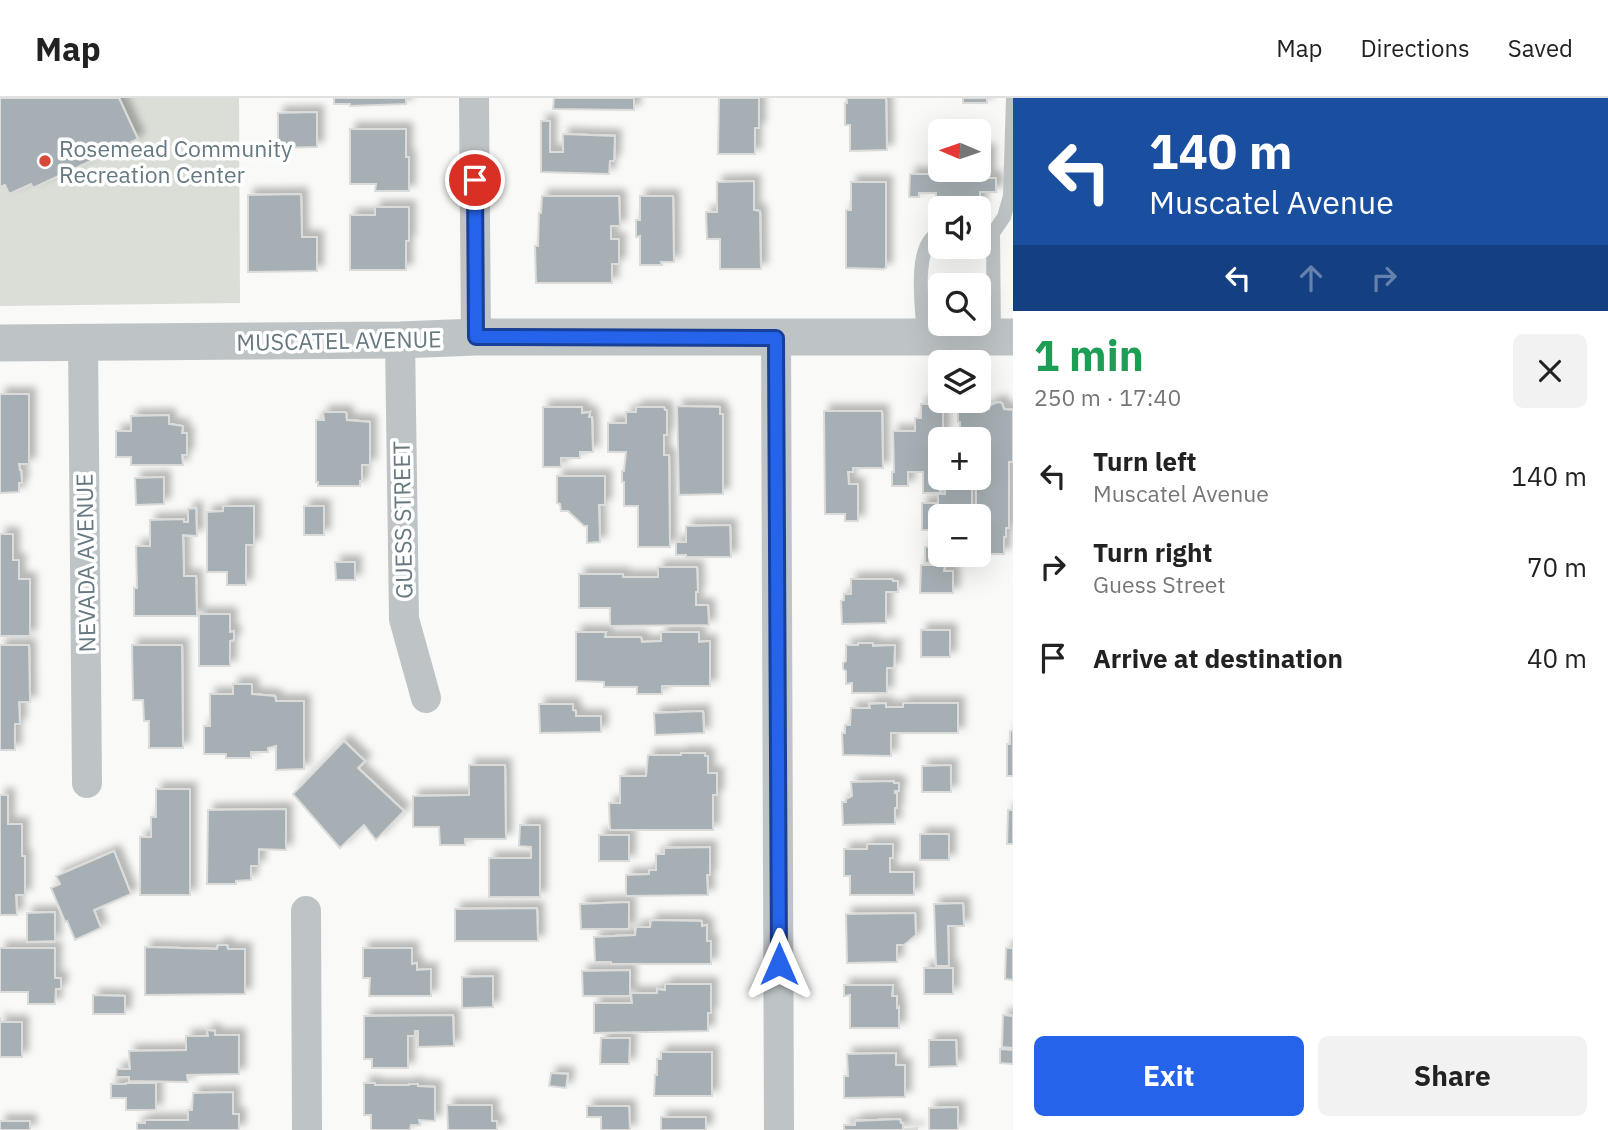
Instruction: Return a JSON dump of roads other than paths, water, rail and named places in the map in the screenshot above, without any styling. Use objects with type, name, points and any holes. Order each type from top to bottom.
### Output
[{"type":"street","points":[[474,98],[476,337]]},
{"type":"street","name":"MUSCATEL AVENUE","points":[[0,343],[476,337],[1004,336]]},
{"type":"street","points":[[776,338],[779,1130]]},
{"type":"street","name":"GUESS STREET","points":[[400,340],[404,618],[426,698]]},
{"type":"street","name":"NEVADA AVENUE","points":[[83,342],[87,783]]},
{"type":"street","points":[[306,911],[307,1130]]},
{"type":"lane","points":[[991,228],[1004,217],[1010,196],[1013,98]]},
{"type":"lane","points":[[924,337],[920,273],[924,251],[928,245]]},
{"type":"lane","points":[[991,259],[1004,336]]},
{"type":"place","name":"Rosemead Community Recreation Center","points":[[45,161]]}]
